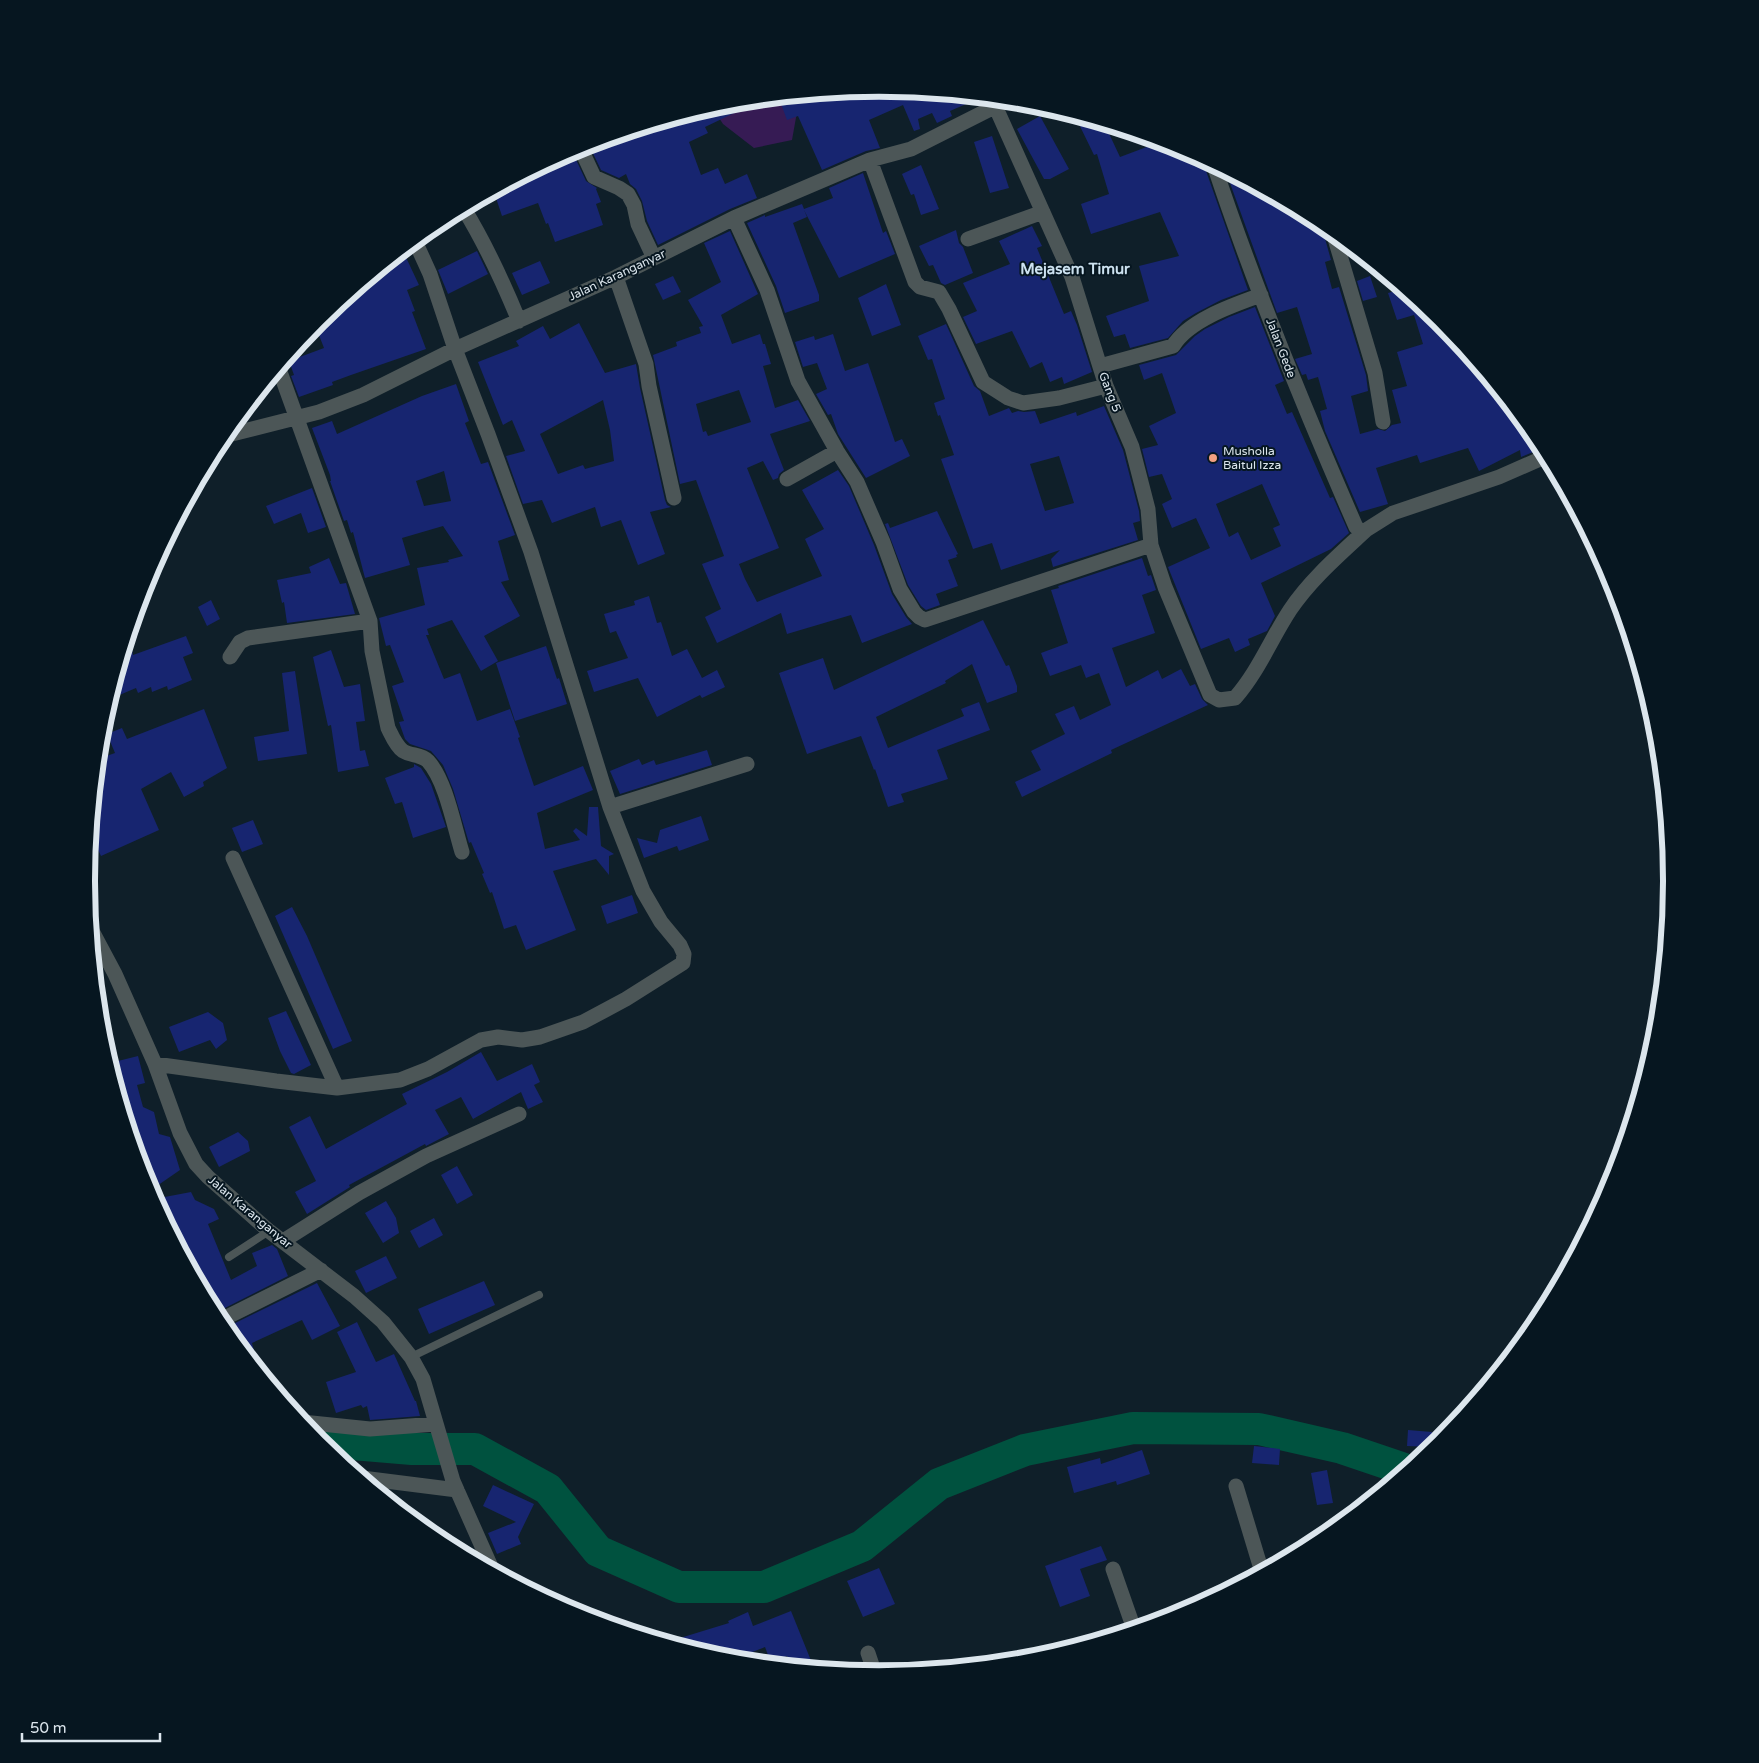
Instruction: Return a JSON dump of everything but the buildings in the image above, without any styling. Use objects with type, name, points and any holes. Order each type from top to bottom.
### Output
[{"type":"street","name":"Jalan Karanganyar","points":[[236,433],[318,412],[363,395],[455,349],[616,277],[734,218],[813,186],[870,160],[911,149],[992,105]]},
{"type":"street","name":"Gang 5","points":[[1000,107],[1072,277],[1106,386],[1132,447],[1148,509],[1152,545],[1165,587],[1210,695],[1219,700],[1235,698],[1249,682],[1290,609],[1319,574],[1361,529]]},
{"type":"street","points":[[584,155],[594,177],[628,194],[634,205],[638,224],[654,258]]},
{"type":"street","points":[[870,160],[914,282],[939,292],[949,309],[983,382],[1008,398],[1024,403],[1059,398],[1106,386]]},
{"type":"street","name":"Jalan Gede","points":[[1217,174],[1234,226],[1309,420],[1361,529]]},
{"type":"street","points":[[968,239],[1043,212]]},
{"type":"street","points":[[467,214],[482,238],[500,275],[519,321]]},
{"type":"street","points":[[734,218],[767,290],[798,381],[837,451],[857,482],[883,542],[900,589],[919,617],[925,620],[1152,545]]},
{"type":"street","points":[[1337,245],[1375,373],[1383,422]]},
{"type":"street","points":[[155,1064],[337,1088],[400,1080],[428,1069],[481,1040],[498,1037],[522,1040],[540,1037],[583,1022],[626,999],[683,963],[684,954],[680,945],[661,922],[643,892],[610,807],[531,552],[455,349],[430,274],[418,248]]},
{"type":"street","points":[[616,277],[646,364],[649,386],[674,498]]},
{"type":"street","points":[[1100,366],[1173,346],[1179,336],[1216,312],[1261,295]]},
{"type":"street","points":[[281,375],[370,621],[372,651],[388,728],[404,752],[423,757],[435,770],[443,789],[462,852]]},
{"type":"street","points":[[787,479],[837,451]]},
{"type":"street","points":[[1361,529],[1393,513],[1499,477],[1540,459]]},
{"type":"street","points":[[230,657],[240,642],[248,638],[370,621]]},
{"type":"street","points":[[610,807],[747,764]]},
{"type":"street","points":[[233,858],[337,1088]]},
{"type":"street","name":"Jalan Karanganyar","points":[[98,942],[115,974],[155,1064],[172,1116],[196,1164],[269,1231],[354,1296],[383,1322],[411,1357],[423,1379],[455,1485],[489,1562]]},
{"type":"street","points":[[283,1241],[359,1193],[426,1156],[519,1114]]},
{"type":"street","points":[[227,1316],[321,1270]]},
{"type":"street","points":[[313,1423],[370,1429],[437,1429]]},
{"type":"street","points":[[371,1479],[455,1485]]},
{"type":"street","points":[[1236,1486],[1260,1567]]},
{"type":"street","points":[[1113,1569],[1132,1624]]},
{"type":"street","points":[[868,1653],[872,1666]]},
{"type":"lane","points":[[229,1257],[269,1231]]},
{"type":"lane","points":[[411,1357],[539,1295]]},
{"type":"shaded area","points":[[785,103],[797,112],[792,140],[754,148],[723,124],[717,114],[747,109],[747,111],[752,108]]},
{"type":"waterway","points":[[332,1442],[412,1449],[475,1449],[548,1489],[598,1551],[679,1587],[764,1587],[862,1546],[939,1484],[1025,1450],[1133,1428],[1259,1429],[1342,1448],[1400,1468]]},
{"type":"place","name":"Musholla Baitul Izza","points":[[1213,458]]},
{"type":"district","name":"Mejasem Timur","points":[[1075,269]]}]
